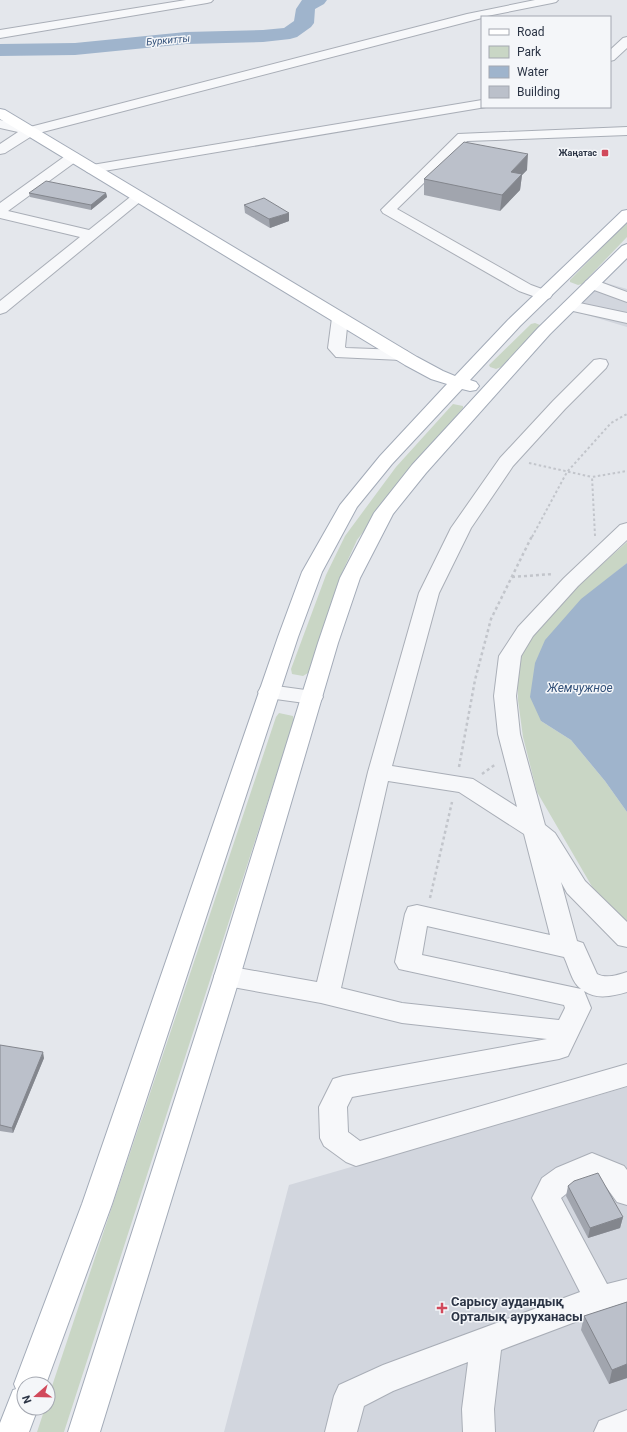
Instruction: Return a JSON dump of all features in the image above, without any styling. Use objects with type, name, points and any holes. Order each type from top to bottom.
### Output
[{"type":"main road","points":[[0,113],[401,355],[437,375],[488,392]]},
{"type":"main road","points":[[33,1376],[112,1159],[176,973],[269,692],[312,572],[349,505],[386,460],[514,323],[627,214]]},
{"type":"main road","points":[[84,1432],[350,578],[384,513],[419,469],[544,331],[627,249]]},
{"type":"main road","points":[[544,295],[571,304]]},
{"type":"main road","points":[[13,1432],[19,1416]]},
{"type":"street","points":[[0,34],[207,0]]},
{"type":"street","points":[[0,150],[30,131],[471,17],[552,0]]},
{"type":"street","points":[[611,56],[627,41]]},
{"type":"street","points":[[92,169],[481,104]]},
{"type":"street","points":[[0,124],[30,131]]},
{"type":"street","points":[[544,295],[525,288],[388,210],[463,137],[627,131]]},
{"type":"street","points":[[0,212],[73,157]]},
{"type":"street","points":[[0,309],[139,197]]},
{"type":"street","points":[[0,212],[91,235]]},
{"type":"street","points":[[592,284],[627,297]]},
{"type":"street","points":[[571,304],[627,318]]},
{"type":"street","points":[[340,318],[336,348],[342,353],[401,355]]},
{"type":"street","points":[[327,994],[379,772],[429,593],[460,528],[509,459],[559,405],[600,364]]},
{"type":"street","points":[[566,948],[509,734],[505,696],[510,656],[525,632],[588,566],[627,529]]},
{"type":"street","points":[[269,692],[312,697]]},
{"type":"street","points":[[379,772],[465,785],[534,829],[547,839],[576,887],[627,938]]},
{"type":"street","points":[[627,982],[613,986],[596,986],[587,980],[574,950],[417,914],[408,962],[574,997],[578,1008],[559,1048],[343,1087],[333,1107],[334,1138],[356,1154],[627,1075]]},
{"type":"street","points":[[227,976],[327,994],[402,1013],[567,1031]]},
{"type":"street","points":[[341,1432],[350,1396],[383,1380],[613,1296],[546,1198],[552,1187],[557,1183],[566,1177],[592,1165],[614,1174],[627,1193]]},
{"type":"street","points":[[479,1432],[478,1409],[487,1341]]},
{"type":"street","points":[[610,1432],[627,1426]]},
{"type":"path","points":[[509,459],[592,477],[627,471]]},
{"type":"path","points":[[511,577],[588,566],[592,477]]},
{"type":"path","points":[[465,785],[514,753]]},
{"type":"shaded area","points":[[596,280],[627,289],[627,327],[567,309]]},
{"type":"shaded area","name":"Сарысу аудандық Орталық ауруханасы","points":[[627,1087],[627,1432],[224,1432],[289,1185]]},
{"type":"green space","points":[[627,222],[627,237],[582,284],[578,285],[570,282],[570,280]]},
{"type":"green space","points":[[535,323],[540,325],[539,327],[501,367],[496,369],[490,367],[489,365],[531,324]]},
{"type":"green space","points":[[453,404],[463,406],[463,408],[411,469],[357,540],[340,577],[308,673],[303,676],[292,674],[291,669],[326,575],[345,536],[396,467]]},
{"type":"green space","points":[[627,542],[627,563],[610,577],[541,721],[571,740],[605,781],[627,812],[627,932],[594,890],[537,792],[523,737],[518,700],[517,657],[536,626]]},
{"type":"green space","points":[[279,713],[293,716],[294,720],[64,1432],[37,1432],[42,1416],[56,1416],[55,1376],[276,717]]},
{"type":"water","name":"Жемчужное","points":[[627,563],[627,812],[605,781],[571,740],[541,721],[530,697],[535,663],[545,640],[581,599]]},
{"type":"building","points":[[464,142],[528,154],[511,172],[522,174],[502,195],[424,179]]},
{"type":"building","points":[[46,181],[106,193],[91,205],[29,193]]},
{"type":"building","points":[[264,198],[289,213],[269,219],[244,205]]},
{"type":"building","points":[[0,1045],[43,1052],[12,1128],[0,1125]]},
{"type":"building","points":[[598,1173],[623,1217],[590,1228],[568,1186],[574,1181]]},
{"type":"building","points":[[627,1302],[627,1364],[612,1370],[584,1316]]},
{"type":"waterway","name":"Буркитты","points":[[0,50],[75,49],[186,38],[263,36],[290,33],[304,23],[304,15],[307,6],[317,0]]},
{"type":"place","name":"Жаңатас","points":[[605,153]]},
{"type":"place","name":"Сарысу аудандық Орталық ауруханасы","points":[[442,1308]]}]
